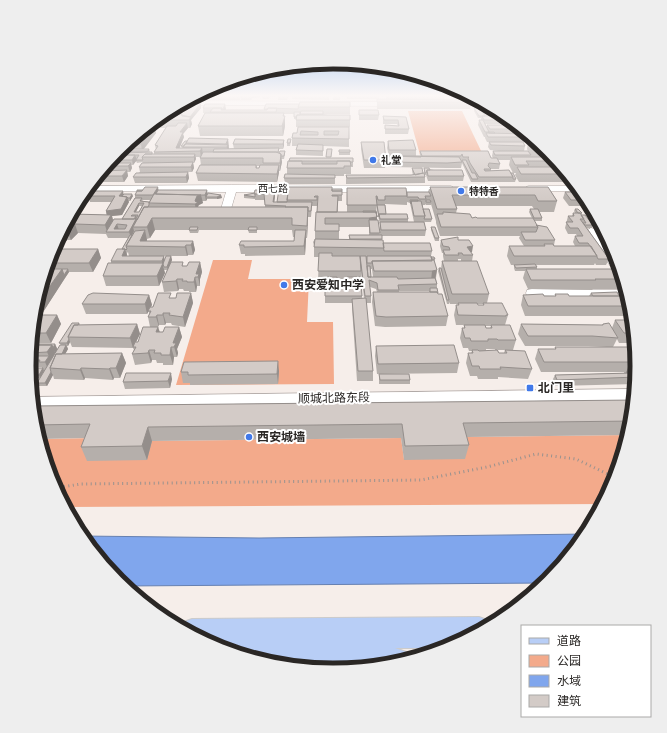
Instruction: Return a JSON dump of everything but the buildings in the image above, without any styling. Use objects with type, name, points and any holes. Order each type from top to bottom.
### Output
[{"type":"main road","points":[[204,634],[467,632]]},
{"type":"main road","points":[[304,662],[353,663]]},
{"type":"street","points":[[226,209],[232,188]]},
{"type":"street","name":"西七路","points":[[94,189],[463,189]]},
{"type":"street","points":[[519,189],[573,189]]},
{"type":"street","points":[[591,231],[609,256]]},
{"type":"street","points":[[532,293],[622,294]]},
{"type":"street","name":"顺城北路东段","points":[[39,403],[629,395]]},
{"type":"path","points":[[62,487],[81,484],[298,483],[421,480],[487,467],[536,454],[576,459],[610,475]]},
{"type":"green space","points":[[413,130],[471,130],[483,155],[420,155]]},
{"type":"green space","points":[[213,260],[252,260],[248,279],[309,279],[307,322],[333,322],[334,384],[176,385]]},
{"type":"green space","points":[[623,435],[615,462],[597,504],[72,507],[59,480],[45,439],[96,438],[152,441],[401,438],[404,459],[460,437]]},
{"type":"water","points":[[580,534],[570,548],[537,583],[133,586],[110,563],[89,536],[259,538]]},
{"type":"place","name":"礼堂","points":[[373,160]]},
{"type":"place","name":"特特香","points":[[461,191]]},
{"type":"place","name":"西安爱知中学","points":[[284,285]]},
{"type":"place","name":"北门里","points":[[530,388]]},
{"type":"place","name":"西安城墙","points":[[249,437]]}]
